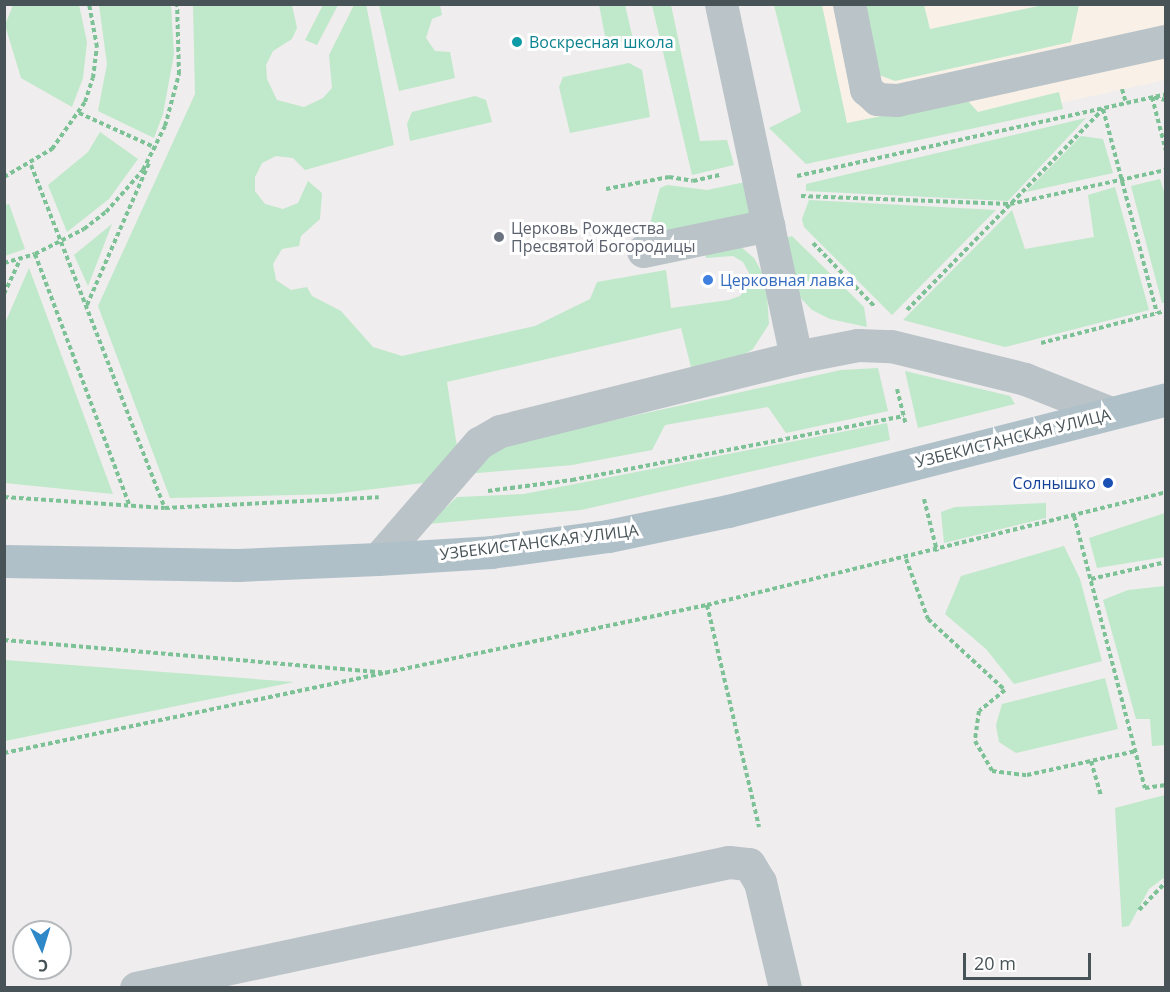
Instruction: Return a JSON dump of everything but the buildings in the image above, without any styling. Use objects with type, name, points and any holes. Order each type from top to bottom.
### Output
[{"type":"main road","name":"УЗБЕКИСТАНСКАЯ УЛИЦА","points":[[4,561],[238,565],[378,560],[491,552],[608,536],[914,464],[1166,399]]},
{"type":"lane","points":[[721,4],[796,357]]},
{"type":"lane","points":[[849,4],[866,89],[878,99],[897,100],[1166,41]]},
{"type":"lane","points":[[643,251],[768,225]]},
{"type":"lane","points":[[378,560],[479,443],[500,431],[796,357],[892,336],[1025,379],[1111,414]]},
{"type":"lane","points":[[136,987],[729,862],[749,864],[760,882],[785,987]]},
{"type":"path","points":[[4,177],[31,165],[52,149],[79,112],[93,78],[97,47],[90,4]]},
{"type":"path","points":[[87,305],[171,109],[179,74],[177,4]]},
{"type":"path","points":[[606,189],[669,177],[693,181],[777,161],[788,178],[1166,94]]},
{"type":"path","points":[[1152,97],[1166,100]]},
{"type":"path","points":[[1152,97],[1166,152]]},
{"type":"path","points":[[1103,109],[1157,313]]},
{"type":"path","points":[[892,336],[1010,204],[1103,109]]},
{"type":"path","points":[[79,112],[156,146]]},
{"type":"path","points":[[4,263],[20,260],[63,242],[106,212],[142,170],[156,146]]},
{"type":"path","points":[[31,165],[165,508]]},
{"type":"path","points":[[791,195],[1010,204],[1166,170]]},
{"type":"path","points":[[806,236],[892,336],[914,464],[937,551]]},
{"type":"path","points":[[36,254],[130,507]]},
{"type":"path","points":[[4,294],[20,260]]},
{"type":"path","points":[[1038,343],[1166,310]]},
{"type":"path","points":[[4,753],[394,674],[707,606],[906,559],[1166,492]]},
{"type":"path","points":[[1074,516],[1145,788],[1166,785]]},
{"type":"path","points":[[906,559],[928,619],[1005,690],[979,711],[975,741],[992,771],[1027,775],[1136,751]]},
{"type":"path","points":[[1091,579],[1166,562]]},
{"type":"path","points":[[707,606],[762,837]]},
{"type":"path","points":[[4,640],[394,674]]},
{"type":"path","points":[[1091,761],[1101,796]]},
{"type":"path","points":[[1140,910],[1166,882]]},
{"type":"shaded area","points":[[813,5],[1165,5],[1165,80],[843,151]]},
{"type":"green space","points":[[366,4],[394,145],[305,170],[293,158],[276,156],[262,163],[255,177],[255,191],[265,204],[283,209],[298,203],[308,181],[322,193],[320,219],[301,236],[299,246],[282,249],[273,264],[276,280],[291,290],[307,287],[312,296],[341,311],[373,347],[402,356],[535,326],[590,299],[597,282],[666,270],[671,308],[729,300],[740,296],[747,287],[749,273],[743,262],[733,256],[706,258],[705,250],[740,246],[754,258],[766,280],[769,324],[753,349],[732,362],[691,367],[681,328],[447,382],[458,453],[439,481],[333,494],[170,498],[98,306],[195,94],[193,5],[292,5],[297,28],[292,39],[273,51],[266,65],[267,79],[277,100],[304,107],[323,98],[332,88],[329,55],[354,5]]},
{"type":"green space","points":[[13,5],[79,5],[87,42],[83,78],[72,107],[21,78],[5,25]]},
{"type":"green space","points":[[99,5],[171,5],[174,54],[163,114],[154,138],[98,111],[107,64]]},
{"type":"green space","points":[[323,5],[338,5],[317,45],[305,40]]},
{"type":"green space","points":[[379,5],[440,5],[442,15],[432,19],[426,38],[435,51],[450,52],[455,78],[399,91]]},
{"type":"green space","points":[[599,5],[625,5],[633,39],[607,46]]},
{"type":"green space","points":[[652,5],[671,5],[700,141],[727,140],[734,165],[692,175]]},
{"type":"green space","points":[[774,5],[822,5],[847,123],[966,99],[978,112],[1059,92],[1063,109],[806,164],[769,128],[801,112]]},
{"type":"green space","points":[[856,5],[924,5],[930,29],[1043,5],[1079,5],[1071,42],[895,81],[874,73]]},
{"type":"green space","points":[[629,63],[642,70],[650,117],[570,133],[559,87],[563,77]]},
{"type":"green space","points":[[475,96],[486,100],[492,122],[410,141],[407,124],[412,112]]},
{"type":"green space","points":[[1086,118],[1008,201],[806,191],[806,184]]},
{"type":"green space","points":[[100,132],[138,159],[109,199],[67,232],[48,185],[88,152]]},
{"type":"green space","points":[[1081,136],[1103,139],[1113,173],[1026,192]]},
{"type":"green space","points":[[1160,179],[1166,198],[1166,303],[1162,303],[1131,186]]},
{"type":"green space","points":[[750,181],[751,212],[738,223],[654,233],[651,220],[660,188],[667,185],[707,190]]},
{"type":"green space","points":[[1115,187],[1149,310],[1005,347],[903,320],[1012,210],[1025,249],[1094,237],[1088,195]]},
{"type":"green space","points":[[809,200],[996,210],[892,315],[804,227],[802,219]]},
{"type":"green space","points":[[9,204],[25,249],[5,256],[5,205]]},
{"type":"green space","points":[[112,224],[88,286],[74,255]]},
{"type":"green space","points":[[792,236],[864,307],[867,327],[830,319],[812,310],[796,293],[785,238]]},
{"type":"green space","points":[[29,268],[113,494],[5,483],[5,323]]},
{"type":"green space","points":[[878,368],[888,411],[786,433],[768,407],[665,425],[652,450],[572,465],[466,474],[483,457],[510,443],[841,370]]},
{"type":"green space","points":[[905,371],[1010,396],[1015,404],[918,428]]},
{"type":"green space","points":[[887,423],[890,440],[581,510],[428,524],[457,497],[524,494]]},
{"type":"green space","points":[[1046,503],[1046,518],[944,543],[941,512],[955,507]]},
{"type":"green space","points":[[1165,513],[1165,557],[1097,568],[1089,538]]},
{"type":"green space","points":[[1064,546],[1080,579],[1102,661],[1014,684],[986,649],[945,614],[961,576]]},
{"type":"green space","points":[[1165,586],[1165,745],[1152,746],[1150,719],[1136,719],[1103,600],[1128,590]]},
{"type":"green space","points":[[5,660],[294,682],[5,741]]},
{"type":"green space","points":[[1105,678],[1118,729],[1016,753],[999,742],[996,725],[1002,704]]},
{"type":"green space","points":[[1165,795],[1165,877],[1149,889],[1129,926],[1122,927],[1115,808]]},
{"type":"place","name":"Воскресная школа","points":[[517,42]]},
{"type":"place","name":"Церковь Рождества Пресвятой Богородицы","points":[[499,237]]},
{"type":"place","name":"Церковная лавка","points":[[708,280]]},
{"type":"place","name":"Солнышко","points":[[1108,483]]}]
